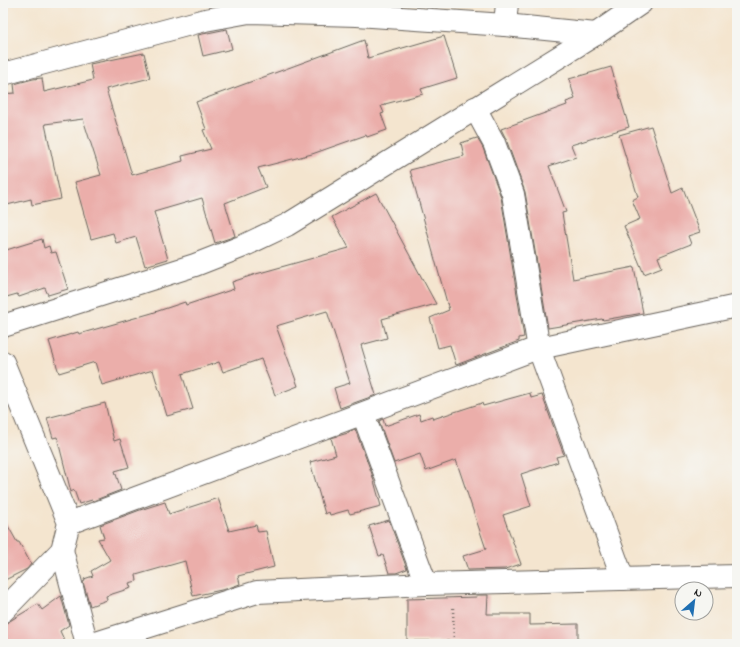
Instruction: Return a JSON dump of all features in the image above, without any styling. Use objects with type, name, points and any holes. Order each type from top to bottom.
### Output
[{"type":"street","points":[[505,25],[508,3]]},
{"type":"street","points":[[3,326],[194,265],[241,247],[287,225],[596,34],[641,3]]},
{"type":"street","points":[[3,74],[205,20],[249,12],[357,15],[505,25],[596,34]]},
{"type":"street","points":[[475,108],[494,143],[513,194],[539,349],[623,579]]},
{"type":"street","points":[[69,523],[539,349],[737,306]]},
{"type":"street","points":[[3,362],[69,523],[62,550],[86,644]]},
{"type":"street","points":[[363,414],[426,584]]},
{"type":"street","points":[[3,611],[62,550]]},
{"type":"street","points":[[92,644],[257,592],[451,583],[737,576]]},
{"type":"path","points":[[451,583],[454,644]]},
{"type":"building","points":[[227,29],[232,49],[203,56],[198,35]]},
{"type":"building","points":[[444,36],[457,78],[421,89],[423,94],[381,106],[384,113],[381,114],[387,130],[367,137],[366,135],[312,154],[258,168],[266,187],[225,203],[235,236],[230,238],[215,243],[202,198],[154,212],[168,259],[145,266],[136,237],[116,243],[113,233],[91,239],[75,182],[101,175],[83,119],[45,124],[61,199],[32,205],[31,199],[3,206],[3,94],[15,93],[14,84],[42,78],[44,92],[93,80],[90,64],[144,53],[150,78],[106,89],[132,175],[183,161],[182,156],[211,149],[203,130],[206,129],[196,102],[364,40],[368,58]]},
{"type":"building","points":[[611,67],[629,127],[571,145],[576,157],[549,166],[566,212],[562,213],[573,279],[634,267],[643,313],[548,328],[525,192],[501,129],[567,105],[566,102],[575,99],[569,79]]},
{"type":"building","points":[[651,126],[672,193],[683,188],[700,232],[688,236],[691,244],[658,257],[662,267],[644,274],[624,226],[640,219],[632,200],[638,197],[619,135]]},
{"type":"building","points":[[477,138],[483,148],[501,197],[524,337],[519,338],[519,341],[456,365],[450,345],[438,348],[430,318],[449,310],[410,170],[464,156],[461,143]]},
{"type":"building","points":[[376,193],[436,304],[382,319],[387,338],[361,345],[376,395],[340,408],[334,388],[350,383],[327,311],[276,326],[298,386],[275,395],[261,359],[223,372],[219,362],[182,374],[193,409],[167,416],[153,370],[102,385],[95,362],[59,373],[49,341],[78,332],[79,334],[185,302],[186,305],[234,289],[232,282],[349,248],[332,217]]},
{"type":"building","points":[[42,239],[44,248],[49,246],[51,253],[56,252],[68,289],[48,295],[45,288],[19,297],[17,294],[3,298],[3,251]]},
{"type":"building","points":[[530,393],[531,398],[542,395],[564,455],[556,457],[558,462],[521,474],[531,506],[503,515],[521,564],[505,569],[468,570],[463,556],[486,549],[456,460],[426,471],[420,454],[394,463],[379,421],[383,419],[385,426],[419,414],[421,420],[432,416],[433,419],[482,403],[483,406]]},
{"type":"building","points":[[105,403],[114,441],[120,439],[129,467],[115,471],[121,490],[93,501],[79,504],[74,490],[71,492],[57,437],[53,438],[47,418]]},
{"type":"building","points":[[355,429],[372,474],[381,506],[350,514],[348,510],[330,515],[329,512],[325,514],[310,462],[336,455],[331,438],[348,433]]},
{"type":"building","points":[[218,498],[229,531],[256,525],[258,532],[266,531],[274,567],[238,576],[240,584],[226,589],[193,596],[185,561],[136,575],[137,581],[129,583],[131,588],[106,596],[107,600],[90,606],[83,582],[85,581],[84,579],[93,576],[91,571],[110,560],[98,539],[104,538],[100,525],[165,502],[169,514]]},
{"type":"building","points":[[3,517],[31,564],[27,569],[3,581]]},
{"type":"building","points":[[389,520],[407,569],[396,573],[389,573],[383,555],[379,556],[369,526]]},
{"type":"building","points":[[476,595],[488,595],[487,614],[530,614],[530,625],[578,624],[578,644],[481,644],[481,641],[407,641],[407,599],[477,597]]},
{"type":"building","points":[[61,596],[69,625],[60,631],[66,644],[3,644],[3,625],[38,604],[42,610]]}]
